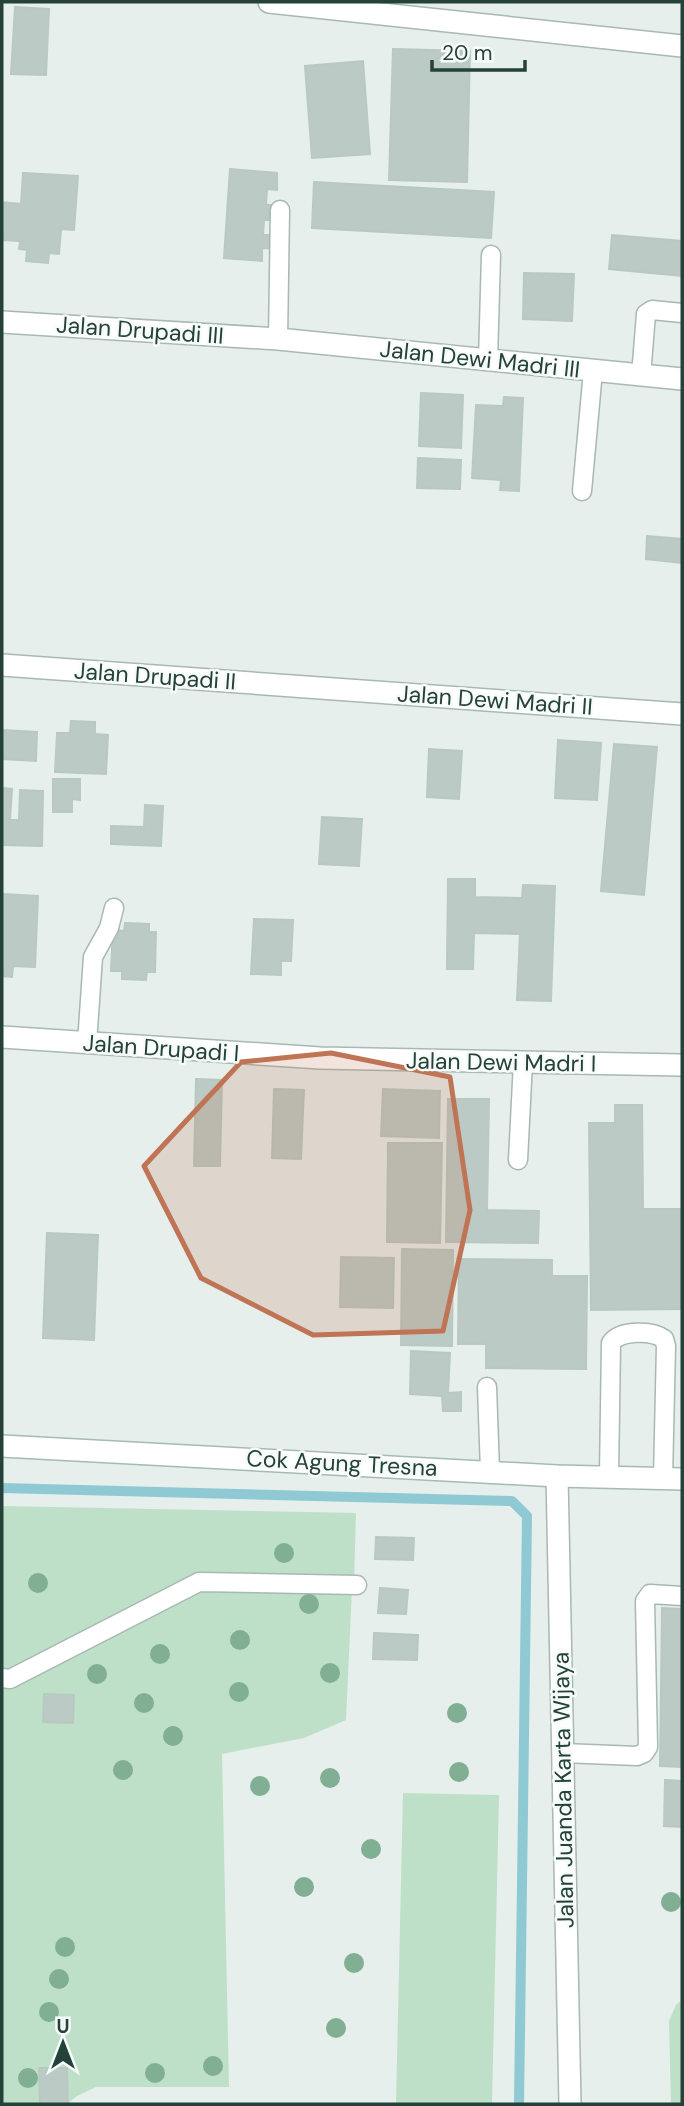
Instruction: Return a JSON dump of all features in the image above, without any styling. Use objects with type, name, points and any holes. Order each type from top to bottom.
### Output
[{"type":"street","points":[[278,3],[682,46]]},
{"type":"street","name":"Jalan Drupadi III","points":[[2,322],[278,339]]},
{"type":"street","name":"Jalan Dewi Madri III","points":[[278,339],[682,380]]},
{"type":"street","name":"Jalan Drupadi II","points":[[2,665],[308,687]]},
{"type":"street","name":"Jalan Dewi Madri II","points":[[308,687],[682,714]]},
{"type":"street","name":"Jalan Drupadi I","points":[[2,1037],[320,1058]]},
{"type":"street","name":"Jalan Dewi Madri I","points":[[320,1058],[682,1065]]},
{"type":"street","name":"Cok Agung Tresna","points":[[2,1446],[557,1476],[673,1478]]},
{"type":"street","name":"Jalan Juanda Karta Wijaya","points":[[557,1476],[570,2104]]},
{"type":"lane","points":[[278,339],[280,210]]},
{"type":"lane","points":[[488,360],[491,255]]},
{"type":"lane","points":[[641,376],[646,314],[652,310],[682,313]]},
{"type":"lane","points":[[582,491],[593,370]]},
{"type":"lane","points":[[88,1043],[93,957],[109,928],[114,908]]},
{"type":"lane","points":[[518,1160],[523,1062]]},
{"type":"lane","points":[[609,1476],[611,1343],[622,1335],[656,1334],[664,1339],[666,1346],[673,1478]]},
{"type":"lane","points":[[486,1387],[490,1471]]},
{"type":"lane","points":[[2,1678],[10,1679],[199,1582],[357,1585]]},
{"type":"lane","points":[[562,1753],[637,1756],[648,1747],[645,1601],[650,1594],[682,1595]]},
{"type":"highlighted area","points":[[331,1053],[450,1077],[470,1210],[443,1331],[313,1335],[201,1278],[144,1166],[241,1062]]},
{"type":"green space","points":[[2,1506],[356,1513],[354,1582],[199,1578],[2,1673]]},
{"type":"green space","points":[[200,1586],[352,1589],[346,1720],[304,1738],[222,1754],[229,2087],[96,2087],[67,2104],[2,2104],[2,1687],[9,1687]]},
{"type":"green space","points":[[403,1793],[499,1795],[492,2104],[396,2104]]},
{"type":"green space","points":[[682,2000],[682,2104],[671,2104],[669,2021],[676,2005]]},
{"type":"building","points":[[15,7],[49,9],[46,75],[11,74]]},
{"type":"building","points":[[393,49],[470,51],[467,182],[389,180]]},
{"type":"building","points":[[363,61],[370,154],[312,158],[305,66]]},
{"type":"building","points":[[230,169],[277,173],[277,190],[267,189],[266,205],[276,205],[276,220],[264,220],[263,235],[276,235],[276,249],[262,248],[262,261],[224,258]]},
{"type":"building","points":[[23,173],[78,176],[74,230],[61,229],[59,254],[49,253],[48,263],[26,261],[27,250],[19,249],[20,241],[2,240],[2,202],[21,204]]},
{"type":"building","points":[[314,182],[494,192],[491,238],[312,228]]},
{"type":"building","points":[[612,235],[682,241],[682,276],[609,269]]},
{"type":"building","points":[[524,273],[574,274],[572,321],[523,319]]},
{"type":"building","points":[[421,393],[463,395],[461,448],[419,446]]},
{"type":"building","points":[[504,397],[523,398],[519,491],[500,490],[501,480],[472,478],[476,405],[503,406]]},
{"type":"building","points":[[418,458],[461,460],[460,489],[417,488]]},
{"type":"building","points":[[647,536],[682,539],[682,563],[646,559]]},
{"type":"building","points":[[71,721],[95,722],[95,734],[108,735],[106,774],[55,772],[57,733],[70,733]]},
{"type":"building","points":[[2,730],[37,732],[36,761],[2,759]]},
{"type":"building","points":[[558,740],[601,743],[597,800],[555,798]]},
{"type":"building","points":[[614,744],[657,747],[644,895],[601,891]]},
{"type":"building","points":[[429,749],[462,751],[459,799],[427,797]]},
{"type":"building","points":[[53,779],[80,779],[80,800],[72,799],[72,812],[53,812]]},
{"type":"building","points":[[2,788],[12,789],[10,820],[19,820],[20,790],[43,791],[42,846],[2,845]]},
{"type":"building","points":[[145,805],[163,806],[161,846],[111,844],[111,826],[144,827]]},
{"type":"building","points":[[322,817],[362,819],[359,866],[319,864]]},
{"type":"building","points":[[448,879],[475,879],[475,897],[522,898],[523,885],[555,886],[551,1001],[517,1000],[520,934],[474,933],[473,969],[447,969]]},
{"type":"building","points":[[2,894],[38,896],[35,967],[13,966],[12,977],[2,976]]},
{"type":"building","points":[[254,919],[293,920],[291,961],[281,961],[281,975],[251,974]]},
{"type":"building","points":[[125,923],[149,924],[149,932],[156,932],[155,972],[147,972],[146,980],[122,979],[122,971],[111,971],[113,930],[124,931]]},
{"type":"building","points":[[196,1079],[222,1080],[220,1166],[194,1166]]},
{"type":"building","points":[[274,1089],[304,1090],[301,1159],[272,1158]]},
{"type":"building","points":[[383,1089],[440,1091],[439,1138],[381,1136]]},
{"type":"building","points":[[448,1099],[489,1099],[487,1210],[539,1211],[538,1243],[446,1242]]},
{"type":"building","points":[[615,1105],[642,1105],[643,1209],[682,1209],[682,1309],[591,1310],[589,1123],[615,1123]]},
{"type":"building","points":[[388,1143],[442,1143],[440,1243],[387,1242]]},
{"type":"building","points":[[47,1233],[98,1235],[94,1340],[43,1338]]},
{"type":"building","points":[[402,1249],[453,1250],[452,1346],[401,1345]]},
{"type":"building","points":[[341,1257],[394,1258],[393,1308],[340,1307]]},
{"type":"building","points":[[459,1259],[552,1260],[552,1276],[587,1276],[586,1369],[486,1368],[486,1344],[458,1344]]},
{"type":"building","points":[[411,1351],[450,1353],[448,1393],[461,1392],[461,1411],[443,1411],[442,1396],[410,1394]]},
{"type":"building","points":[[376,1537],[414,1538],[413,1560],[375,1559]]},
{"type":"building","points":[[380,1588],[408,1590],[406,1614],[378,1613]]},
{"type":"building","points":[[662,1608],[682,1609],[682,1767],[660,1766]]},
{"type":"building","points":[[374,1633],[418,1635],[417,1660],[373,1659]]},
{"type":"building","points":[[44,1694],[74,1695],[73,1723],[43,1722]]},
{"type":"building","points":[[665,1780],[682,1781],[682,1827],[664,1826]]},
{"type":"building","points":[[39,2068],[67,2068],[68,2104],[40,2104]]},
{"type":"waterway","points":[[2,1488],[512,1501],[527,1516],[519,2104]]}]
